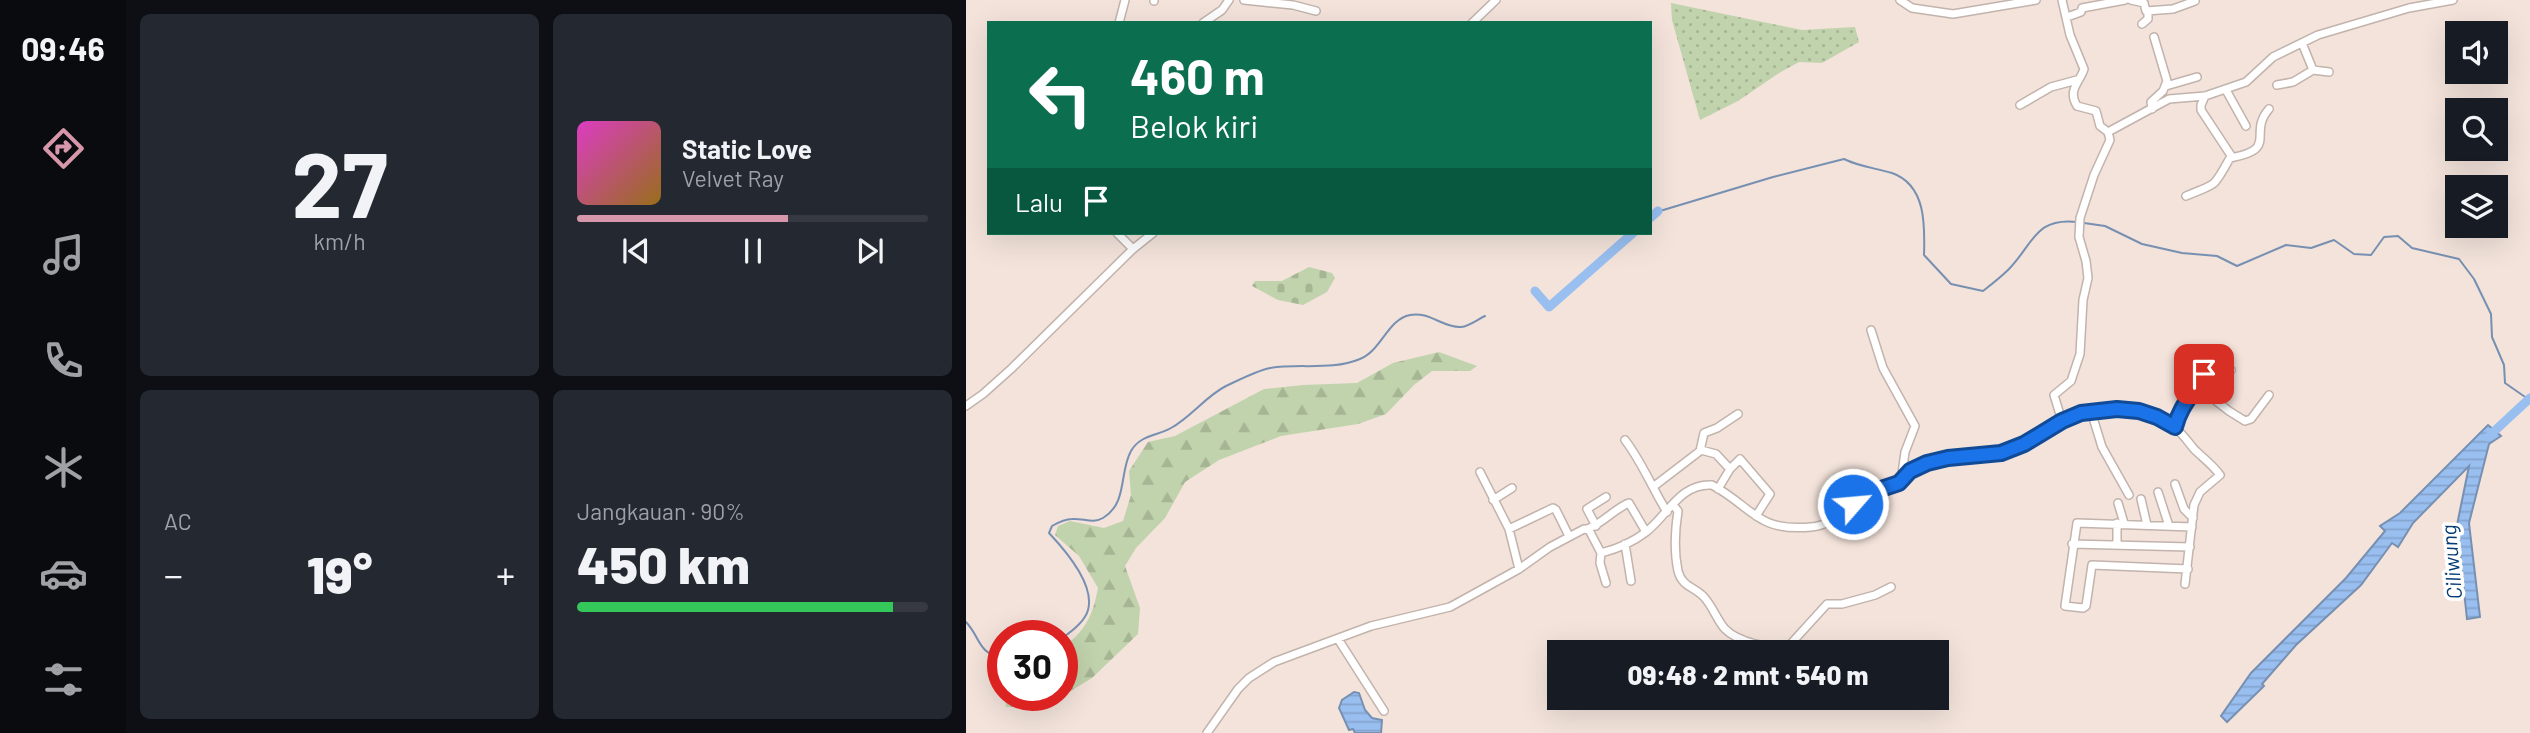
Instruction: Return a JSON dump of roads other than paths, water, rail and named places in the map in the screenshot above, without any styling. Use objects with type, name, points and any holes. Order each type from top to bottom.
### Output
[{"type":"street","points":[[1120,21],[1125,0]]},
{"type":"street","points":[[1206,21],[1222,10],[1228,0]]},
{"type":"street","points":[[1244,0],[1271,2],[1315,11]]},
{"type":"street","points":[[1474,21],[1496,0]]},
{"type":"street","points":[[1900,0],[1912,8],[1953,14],[2036,0]]},
{"type":"street","points":[[2062,0],[2070,35],[2084,68],[2073,92],[2074,102],[2079,107],[2095,110],[2100,126],[2110,137],[2080,218],[2079,232],[2088,282],[2083,300],[2080,354],[2071,381],[2054,395],[2062,421]]},
{"type":"street","points":[[2067,17],[2079,13],[2088,5],[2125,0]]},
{"type":"street","points":[[2131,0],[2144,3],[2145,10],[2148,11],[2148,19],[2142,24]]},
{"type":"street","points":[[2108,132],[2177,97],[2205,96],[2246,82],[2268,60],[2289,47],[2350,24],[2453,0]]},
{"type":"street","points":[[2148,11],[2176,9],[2195,1]]},
{"type":"street","points":[[2154,37],[2167,79],[2166,86]]},
{"type":"street","points":[[2302,43],[2314,70]]},
{"type":"street","points":[[2277,85],[2293,82],[2314,70],[2329,72]]},
{"type":"street","points":[[2152,109],[2151,102],[2166,86],[2197,77]]},
{"type":"street","points":[[2020,105],[2051,87],[2077,80]]},
{"type":"street","points":[[2226,89],[2246,125]]},
{"type":"street","points":[[2205,96],[2202,110],[2232,157]]},
{"type":"street","points":[[2186,196],[2212,186],[2232,157],[2249,154],[2260,145],[2261,119],[2269,109]]},
{"type":"street","points":[[1119,235],[1133,249]]},
{"type":"street","points":[[966,406],[1012,369],[1133,249],[1150,235]]},
{"type":"street","points":[[1871,330],[1883,368],[1915,426],[1905,452],[1901,481]]},
{"type":"street","points":[[2175,427],[2181,408],[2206,372],[2228,354]]},
{"type":"street","points":[[2209,396],[2231,370]]},
{"type":"street","points":[[2198,387],[2247,421],[2269,395]]},
{"type":"street","points":[[1601,553],[1646,532],[1683,493],[1692,488],[1709,485],[1718,489],[1773,525],[1816,527],[1871,493],[1901,481],[1914,469],[1935,460],[1993,455],[2009,450],[2062,421],[2091,411],[2117,409],[2144,412],[2175,427],[2195,450],[2210,461],[2220,475],[2196,498],[2185,584]]},
{"type":"street","points":[[2091,411],[2102,447],[2129,495]]},
{"type":"street","points":[[1653,486],[1701,450],[1703,434],[1738,414]]},
{"type":"street","points":[[1625,440],[1639,458],[1667,512]]},
{"type":"street","points":[[1701,450],[1716,454],[1730,468]]},
{"type":"street","points":[[1718,489],[1730,468],[1741,459],[1769,493],[1756,516]]},
{"type":"street","points":[[1480,472],[1509,529],[1519,569]]},
{"type":"street","points":[[2175,484],[2192,522]]},
{"type":"street","points":[[1493,500],[1512,488]]},
{"type":"street","points":[[2158,492],[2169,526]]},
{"type":"street","points":[[1595,526],[1587,509],[1606,497]]},
{"type":"street","points":[[2141,499],[2147,525]]},
{"type":"street","points":[[1207,733],[1229,700],[1249,678],[1274,662],[1398,618],[1438,611],[1519,569],[1569,536],[1595,526],[1629,503],[1646,532]]},
{"type":"street","points":[[2117,544],[2121,523],[2118,503]]},
{"type":"street","points":[[1673,505],[1677,509],[1675,534],[1681,579],[1704,597],[1728,631],[1747,640],[1768,647],[1787,648],[1827,604],[1842,604],[1875,595],[1891,587]]},
{"type":"street","points":[[1509,529],[1553,508],[1569,536]]},
{"type":"street","points":[[2188,569],[2092,565],[2086,606],[2065,607],[2072,544],[2078,522],[2169,526],[2192,522]]},
{"type":"street","points":[[1587,529],[1601,553],[1600,566],[1605,583]]},
{"type":"street","points":[[1625,544],[1631,580]]},
{"type":"street","points":[[2072,544],[2190,547]]},
{"type":"street","points":[[1338,639],[1384,711]]},
{"type":"water","points":[[2488,425],[2501,436],[2489,444],[2469,523],[2480,617],[2467,619],[2457,525],[2469,466],[2413,523],[2398,547],[2392,543],[2361,585],[2296,645],[2262,684],[2264,686],[2227,722],[2221,716],[2251,673],[2346,578],[2385,531],[2380,526],[2400,513]]},
{"type":"water","points":[[1354,692],[1359,693],[1365,710],[1372,718],[1382,720],[1381,733],[1355,733],[1353,729],[1349,730],[1339,708],[1342,700]]},
{"type":"waterway","points":[[1652,213],[1844,159],[1892,173],[1903,179],[1917,196],[1921,207],[1924,255],[1951,284],[1983,291],[2009,269],[2044,228],[2064,222],[2078,222]]},
{"type":"waterway","points":[[1652,216],[1658,211]]},
{"type":"waterway","points":[[2084,223],[2105,226],[2142,244],[2182,253],[2217,256],[2237,266],[2286,245],[2311,248],[2334,240],[2354,254],[2371,255],[2384,237],[2398,236],[2412,248],[2459,259],[2474,279],[2491,314],[2492,337],[2504,365],[2505,383],[2528,399]]},
{"type":"waterway","points":[[1535,291],[1549,307],[1631,235]]},
{"type":"waterway","points":[[1078,624],[1088,610],[1087,590],[1077,568],[1049,533],[1052,526],[1062,521],[1095,521],[1111,512],[1120,496],[1127,459],[1139,442],[1171,428],[1219,390],[1259,371],[1281,367],[1338,365],[1360,359],[1374,349],[1396,322],[1410,315],[1423,315],[1454,327],[1471,324],[1485,316]]},
{"type":"waterway","name":"Ciliwung","points":[[2488,437],[2530,398]]},
{"type":"waterway","points":[[966,622],[987,652]]}]
